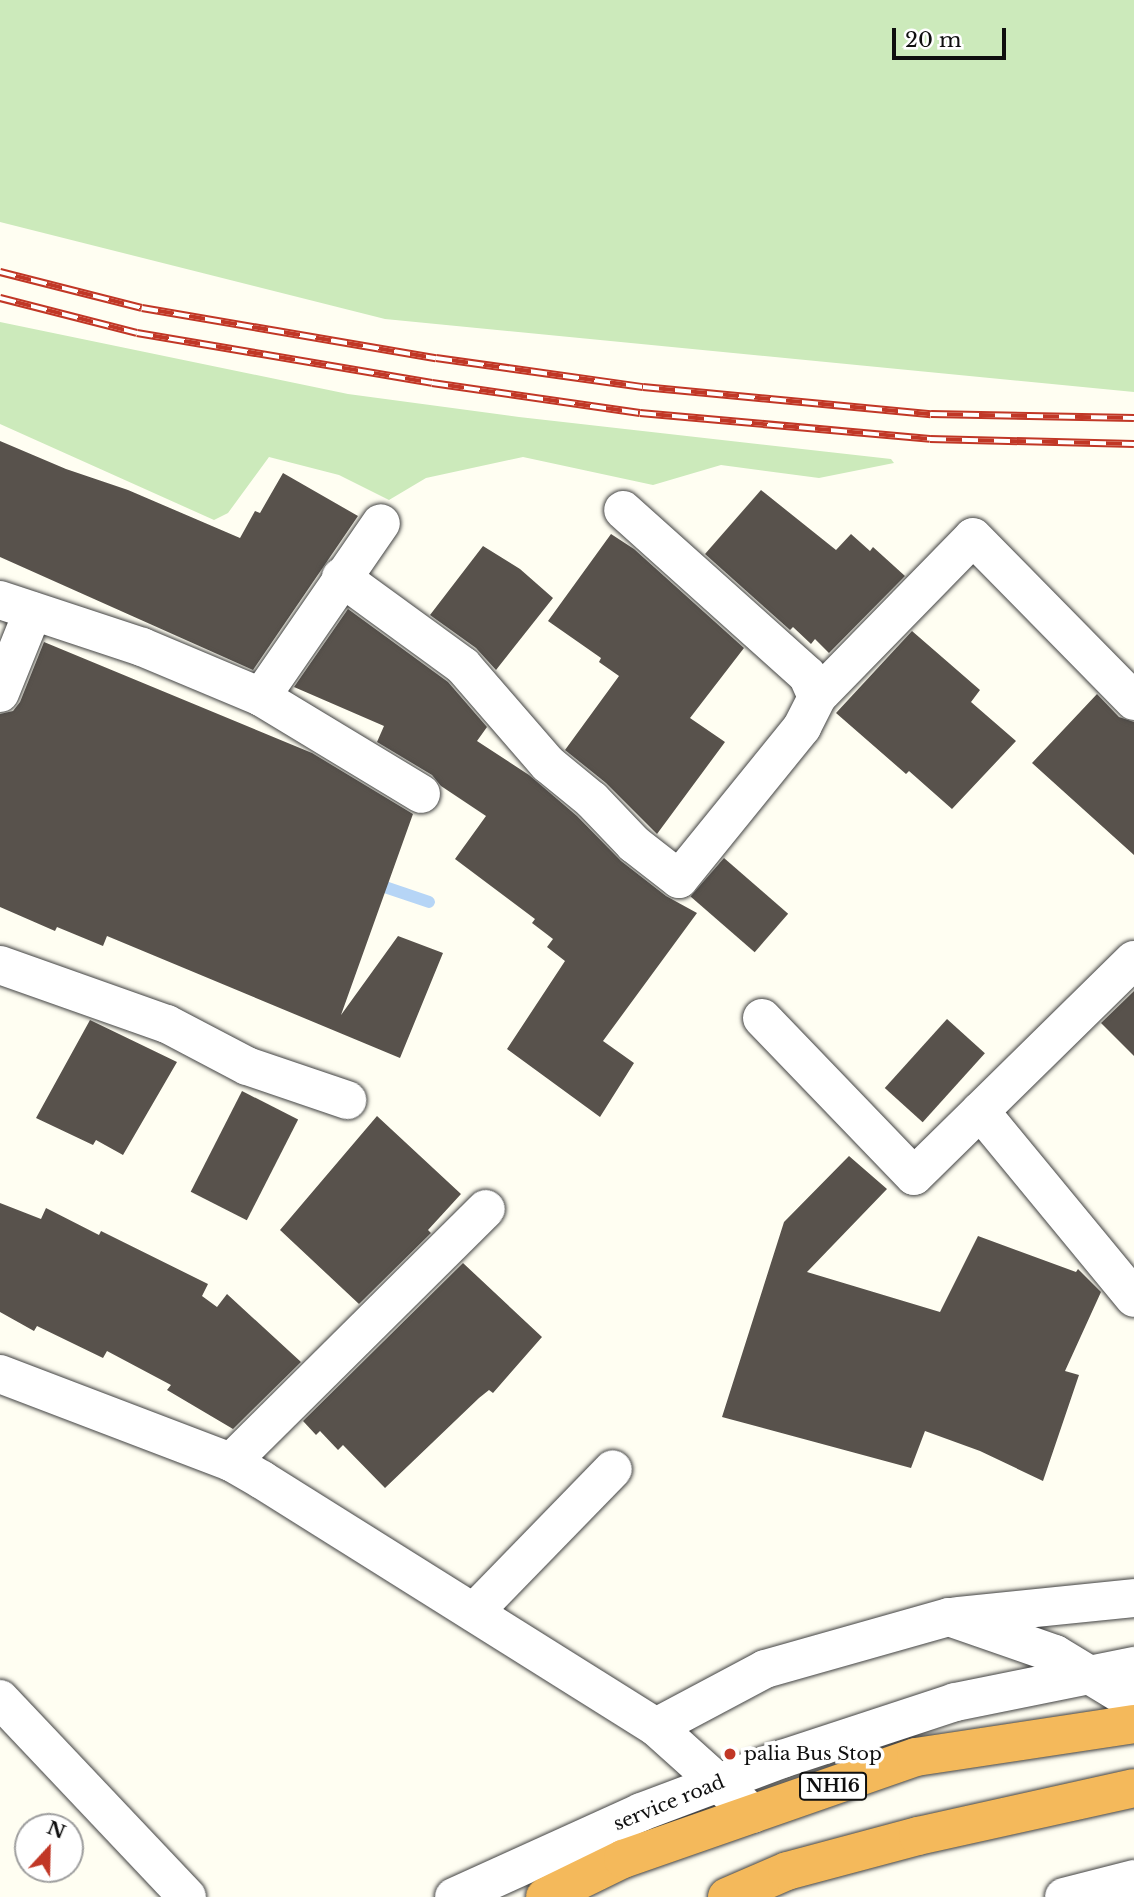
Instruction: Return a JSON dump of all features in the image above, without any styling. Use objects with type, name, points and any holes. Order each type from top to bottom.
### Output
[{"type":"highway","name":"NH16","points":[[545,1897],[623,1859],[916,1757],[1134,1724]]},
{"type":"highway","points":[[727,1897],[787,1871],[918,1836],[1134,1788]]},
{"type":"street","points":[[623,510],[807,675],[817,696]]},
{"type":"street","points":[[261,697],[341,577],[381,523]]},
{"type":"street","points":[[341,577],[463,666],[548,764],[592,800],[634,844],[679,879],[802,727],[817,696],[973,537],[1134,701]]},
{"type":"street","points":[[0,693],[16,605],[142,647],[261,697],[421,794]]},
{"type":"street","points":[[762,1018],[914,1176],[1134,960]]},
{"type":"street","points":[[0,965],[167,1024],[247,1066],[346,1100]]},
{"type":"street","points":[[980,1111],[1134,1298]]},
{"type":"street","points":[[231,1462],[486,1209]]},
{"type":"street","points":[[0,1374],[231,1462],[656,1727],[753,1814]]},
{"type":"street","points":[[474,1612],[613,1469]]},
{"type":"street","points":[[656,1727],[765,1669],[949,1617],[1134,1598]]},
{"type":"street","points":[[949,1617],[1055,1654],[1134,1702]]},
{"type":"street","name":"service road","points":[[454,1897],[640,1812],[955,1702],[1134,1666]]},
{"type":"street","points":[[0,1699],[187,1897]]},
{"type":"street","points":[[1064,1897],[1134,1879]]},
{"type":"green space","points":[[0,0],[1134,0],[1134,392],[385,319],[0,222]]},
{"type":"green space","points":[[0,322],[348,394],[519,417],[891,459],[894,463],[819,478],[721,465],[653,485],[523,457],[426,478],[389,500],[339,475],[269,457],[228,513],[214,520],[0,424]]},
{"type":"building","points":[[0,441],[66,469],[128,490],[240,538],[255,511],[260,513],[283,473],[358,516],[253,670],[0,557]]},
{"type":"building","points":[[761,490],[836,550],[851,534],[870,551],[873,547],[905,576],[829,653],[815,639],[811,644],[793,627],[790,630],[705,554]]},
{"type":"building","points":[[611,534],[634,549],[744,648],[690,718],[725,742],[657,834],[606,783],[565,750],[619,676],[599,662],[601,658],[548,621]]},
{"type":"building","points":[[483,546],[520,569],[553,598],[496,670],[476,648],[430,615]]},
{"type":"building","points":[[348,609],[448,682],[487,727],[477,741],[529,775],[577,816],[621,861],[666,896],[697,913],[603,1041],[634,1063],[600,1117],[507,1049],[565,961],[547,947],[553,939],[532,923],[535,919],[455,859],[486,816],[441,786],[432,775],[377,742],[384,726],[294,687]]},
{"type":"building","points":[[912,631],[980,690],[971,702],[1016,741],[952,809],[909,771],[906,774],[836,713]]},
{"type":"building","points":[[44,642],[312,753],[413,814],[341,1015],[398,936],[443,953],[400,1058],[107,936],[103,946],[57,927],[55,931],[0,907],[0,714],[13,711],[20,702]]},
{"type":"building","points":[[1097,694],[1119,717],[1134,722],[1134,855],[1032,763]]},
{"type":"building","points":[[724,858],[788,914],[755,952],[691,896]]},
{"type":"building","points":[[1134,991],[1134,1056],[1101,1023]]},
{"type":"building","points":[[947,1019],[985,1053],[923,1122],[885,1088]]},
{"type":"building","points":[[90,1020],[177,1062],[123,1155],[96,1140],[93,1145],[36,1118]]},
{"type":"building","points":[[242,1091],[298,1120],[247,1220],[191,1192]]},
{"type":"building","points":[[377,1116],[461,1194],[428,1230],[431,1233],[359,1304],[280,1230]]},
{"type":"building","points":[[849,1156],[887,1189],[807,1272],[940,1312],[978,1236],[1076,1272],[1078,1269],[1101,1292],[1065,1371],[1079,1375],[1043,1481],[980,1451],[925,1431],[911,1468],[722,1417],[784,1222]]},
{"type":"building","points":[[0,1203],[41,1219],[46,1208],[99,1235],[101,1231],[208,1284],[202,1296],[217,1307],[227,1294],[301,1362],[233,1429],[167,1390],[171,1385],[107,1351],[103,1358],[37,1326],[34,1331],[0,1312]]},
{"type":"building","points":[[463,1263],[542,1337],[493,1393],[489,1390],[479,1398],[385,1488],[343,1445],[338,1450],[320,1431],[316,1435],[303,1421]]},
{"type":"waterway","points":[[373,883],[429,902]]},
{"type":"railway","points":[[0,272],[142,308],[436,358],[643,387],[931,414],[1134,418]]},
{"type":"railway","points":[[0,298],[137,333],[432,383],[640,413],[930,439],[1134,444]]},
{"type":"place","name":"palia Bus Stop","points":[[730,1754]]}]
